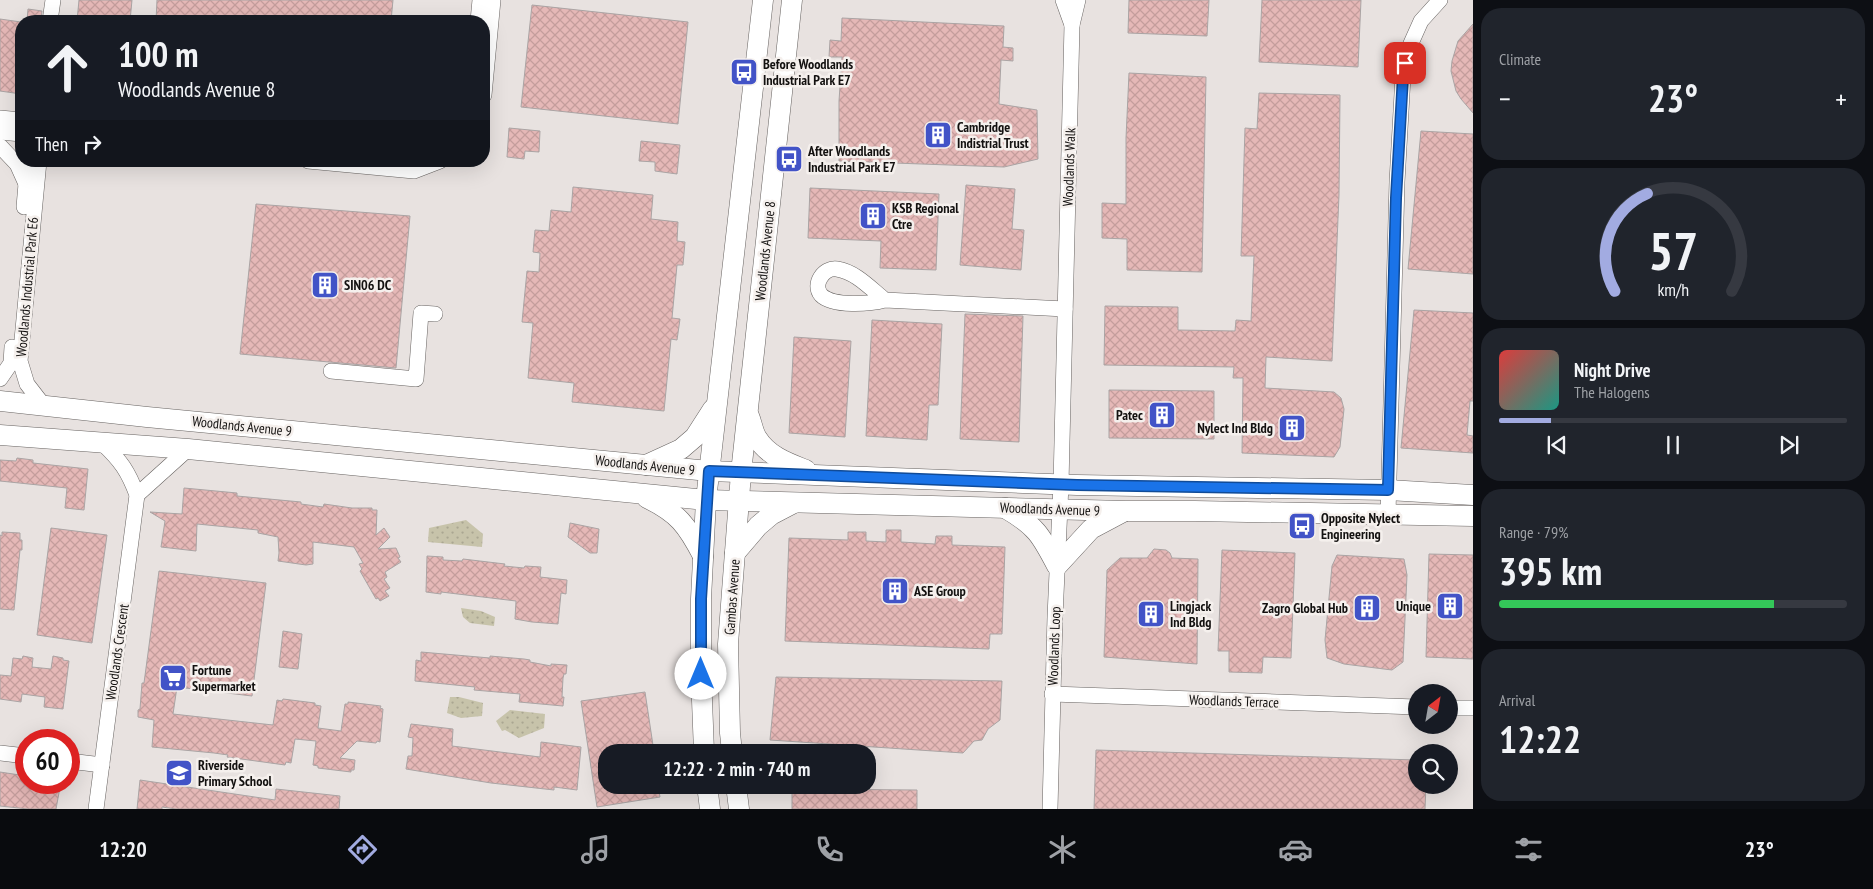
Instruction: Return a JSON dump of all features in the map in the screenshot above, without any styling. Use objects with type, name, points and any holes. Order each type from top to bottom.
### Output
[{"type":"main road","points":[[706,500],[763,0]]},
{"type":"main road","name":"Woodlands Avenue 8","points":[[740,501],[741,473],[792,0]]},
{"type":"main road","name":"Woodlands Avenue 9","points":[[0,401],[709,471],[1061,484],[1388,490],[1473,495]]},
{"type":"main road","points":[[646,465],[681,449],[695,437],[717,402]]},
{"type":"main road","points":[[748,412],[757,438],[769,452],[784,461],[820,476]]},
{"type":"main road","name":"Woodlands Avenue 9","points":[[0,435],[188,450],[706,500],[1125,511],[1473,516]]},
{"type":"main road","points":[[637,493],[667,508],[677,517],[690,531],[703,556]]},
{"type":"main road","name":"Gambas Avenue","points":[[704,744],[701,599],[706,500]]},
{"type":"main road","name":"Gambas Avenue","points":[[731,744],[728,644],[740,501]]},
{"type":"main road","points":[[735,553],[771,514],[796,503]]},
{"type":"main road","points":[[1004,507],[1023,518],[1035,528],[1045,542],[1057,566],[1091,529],[1125,511]]},
{"type":"main road","points":[[708,794],[710,809]]},
{"type":"main road","points":[[737,794],[739,809]]},
{"type":"street","points":[[51,15],[53,0]]},
{"type":"street","points":[[479,15],[480,0]]},
{"type":"street","points":[[490,32],[493,0]]},
{"type":"street","name":"Woodlands Walk","points":[[1063,0],[1072,24]]},
{"type":"street","name":"Woodlands Walk","points":[[1061,484],[1072,24],[1078,0]]},
{"type":"street","points":[[1388,514],[1397,190],[1403,76],[1408,50],[1421,21],[1440,0]]},
{"type":"street","points":[[0,118],[15,119]]},
{"type":"street","points":[[0,132],[15,133]]},
{"type":"street","points":[[0,146],[15,163]]},
{"type":"street","points":[[18,167],[26,184]]},
{"type":"street","name":"Woodlands Industrial Park E6","points":[[0,379],[11,363],[27,167]]},
{"type":"street","name":"Woodlands Industrial Park E6","points":[[38,167],[20,361],[27,384],[44,406]]},
{"type":"street","points":[[372,167],[414,171],[424,167]]},
{"type":"street","points":[[885,300],[1065,309]]},
{"type":"street","points":[[331,371],[416,378],[420,313],[435,314]]},
{"type":"street","name":"Woodlands Crescent","points":[[96,809],[137,495],[129,473],[118,458],[102,443]]},
{"type":"street","points":[[137,495],[188,450]]},
{"type":"street","name":"Woodlands Loop","points":[[1050,809],[1052,694],[1061,484]]},
{"type":"street","name":"Woodlands Terrace","points":[[1052,694],[1408,707]]},
{"type":"street","points":[[1458,708],[1473,708]]},
{"type":"street","points":[[0,753],[15,755]]},
{"type":"street","points":[[80,762],[102,765]]},
{"type":"shaded area","points":[[466,520],[483,534],[482,547],[428,542],[429,528]]},
{"type":"shaded area","points":[[461,608],[481,611],[495,617],[494,626],[470,623],[463,617]]},
{"type":"shaded area","points":[[450,697],[459,697],[483,703],[482,716],[461,718],[447,713]]},
{"type":"shaded area","points":[[510,710],[545,714],[544,728],[519,738],[505,730],[502,731],[496,721]]},
{"type":"building","points":[[79,0],[132,0],[131,15],[78,15]]},
{"type":"building","points":[[157,0],[393,0],[392,15],[156,15]]},
{"type":"building","points":[[1129,0],[1209,0],[1207,36],[1128,33]]},
{"type":"building","points":[[1262,0],[1361,0],[1358,67],[1259,62]]},
{"type":"building","points":[[532,5],[688,22],[678,124],[521,107]]},
{"type":"building","points":[[28,9],[42,11],[42,15],[28,15]]},
{"type":"building","points":[[842,18],[1004,26],[1003,47],[1013,48],[1013,61],[1001,60],[999,104],[1037,110],[1038,159],[1004,167],[839,161],[839,101],[842,57],[829,57],[830,40],[841,41]]},
{"type":"building","points":[[0,19],[15,21],[15,93],[0,91]]},
{"type":"building","points":[[1473,24],[1473,113],[1456,91],[1451,71],[1458,41]]},
{"type":"building","points":[[1129,73],[1206,77],[1202,272],[1127,270],[1127,239],[1102,238],[1102,203],[1126,204],[1126,138]]},
{"type":"building","points":[[1259,93],[1340,95],[1339,195],[1332,361],[1266,357],[1265,388],[1334,392],[1341,398],[1344,409],[1340,447],[1334,457],[1242,453],[1243,378],[1233,378],[1234,367],[1104,365],[1105,306],[1178,307],[1178,330],[1235,331],[1236,320],[1251,321],[1254,256],[1241,256],[1245,128],[1257,129]]},
{"type":"building","points":[[509,128],[540,131],[539,152],[525,151],[524,159],[507,157]]},
{"type":"building","points":[[1421,131],[1473,134],[1473,274],[1408,269]]},
{"type":"building","points":[[641,141],[680,145],[677,174],[655,171],[655,162],[639,161]]},
{"type":"building","points":[[966,185],[1015,189],[1012,229],[1024,230],[1021,270],[960,265]]},
{"type":"building","points":[[573,187],[653,195],[651,219],[678,222],[677,241],[685,242],[683,265],[677,265],[672,318],[680,319],[677,340],[671,339],[664,411],[572,402],[574,383],[528,378],[533,323],[522,322],[527,271],[539,272],[540,253],[533,252],[535,230],[549,231],[551,210],[571,212]]},
{"type":"building","name":"KSB Regional Ctre","points":[[810,188],[939,194],[936,270],[880,268],[881,241],[808,238]]},
{"type":"building","name":"SIN06 DC","points":[[256,204],[410,216],[396,368],[240,354]]},
{"type":"building","points":[[1414,310],[1473,313],[1473,401],[1470,401],[1467,435],[1473,436],[1473,453],[1401,448]]},
{"type":"building","points":[[965,314],[1023,316],[1019,442],[960,439]]},
{"type":"building","points":[[872,320],[942,324],[938,405],[929,405],[927,440],[866,436]]},
{"type":"building","points":[[794,337],[851,341],[845,437],[789,433]]},
{"type":"building","name":"Patec","points":[[1109,390],[1214,391],[1214,439],[1109,438]]},
{"type":"building","points":[[17,458],[33,460],[33,463],[88,469],[84,510],[65,508],[67,488],[0,481],[0,460],[16,461]]},
{"type":"building","points":[[184,488],[237,493],[237,496],[301,502],[301,504],[323,507],[324,504],[377,510],[376,535],[384,528],[390,537],[378,549],[396,548],[401,562],[385,572],[387,577],[384,579],[390,588],[385,591],[389,596],[380,601],[378,598],[376,599],[360,571],[362,569],[359,564],[363,563],[354,547],[313,542],[313,564],[306,565],[278,561],[278,537],[258,533],[258,530],[197,524],[196,551],[161,547],[165,521],[150,512],[182,514]]},
{"type":"building","points":[[570,523],[599,529],[597,553],[590,553],[568,537]]},
{"type":"building","points":[[51,528],[107,535],[92,643],[37,635]]},
{"type":"building","name":"ASE Group","points":[[886,530],[901,530],[901,542],[935,544],[936,536],[952,536],[952,545],[1005,547],[1002,634],[990,634],[989,649],[785,641],[789,538],[848,540],[848,532],[866,532],[866,541],[886,542]]},
{"type":"building","points":[[2,532],[20,533],[20,540],[22,540],[14,610],[0,609],[0,535],[2,536]]},
{"type":"building","name":"Lingjack Ind Bldg","points":[[1154,549],[1166,550],[1172,558],[1198,559],[1197,664],[1104,657],[1107,570],[1120,558],[1147,558]]},
{"type":"building","points":[[1222,550],[1295,553],[1291,658],[1263,657],[1262,673],[1229,672],[1229,651],[1218,651]]},
{"type":"building","name":"Unique","points":[[1429,554],[1473,555],[1473,659],[1426,657]]},
{"type":"building","name":"Zagro Global Hub","points":[[1337,555],[1404,559],[1407,575],[1403,662],[1392,670],[1344,664],[1327,658],[1325,640],[1332,566]]},
{"type":"building","points":[[427,556],[443,557],[443,560],[462,561],[463,559],[524,568],[525,566],[541,567],[540,577],[567,580],[566,594],[561,593],[558,624],[515,619],[516,601],[426,592]]},
{"type":"building","points":[[159,571],[266,583],[252,696],[177,687],[173,714],[273,725],[277,700],[282,701],[283,699],[315,703],[315,705],[321,706],[318,728],[341,731],[345,704],[348,704],[348,702],[381,706],[380,708],[383,709],[380,742],[357,741],[340,758],[355,760],[354,770],[351,770],[351,772],[318,768],[318,766],[313,765],[316,741],[295,739],[291,763],[286,762],[285,765],[227,757],[228,755],[214,753],[152,747],[154,720],[138,717],[138,710],[140,709],[142,683],[144,683]]},
{"type":"building","points":[[283,631],[302,634],[298,669],[279,667]]},
{"type":"building","points":[[421,652],[524,659],[551,666],[551,664],[567,665],[566,674],[564,674],[563,678],[563,706],[519,702],[520,694],[474,690],[475,687],[415,681],[416,660],[421,661]]},
{"type":"building","points":[[23,656],[33,658],[32,667],[51,669],[53,656],[69,661],[63,709],[44,707],[45,697],[22,694],[21,702],[0,699],[0,675],[11,676],[13,658],[22,659]]},
{"type":"building","points":[[776,677],[1002,681],[1000,720],[988,729],[982,740],[974,741],[963,753],[876,747],[876,744],[829,744],[770,740]]},
{"type":"building","points":[[645,692],[653,744],[598,744],[598,794],[660,794],[660,797],[597,807],[581,701]]},
{"type":"building","points":[[411,724],[453,729],[452,746],[540,757],[541,742],[581,747],[577,790],[554,787],[554,790],[491,783],[406,769],[408,756],[412,756],[413,738],[408,737]]},
{"type":"building","points":[[1096,750],[1408,760],[1408,794],[1426,794],[1425,809],[1094,809]]},
{"type":"building","points":[[0,772],[15,774],[15,794],[59,794],[56,809],[0,806]]},
{"type":"building","points":[[140,780],[275,800],[276,789],[340,796],[339,809],[176,809],[162,807],[162,809],[137,809]]},
{"type":"building","points":[[876,790],[917,790],[917,809],[792,809],[792,794],[876,794]]},
{"type":"place","name":"Before Woodlands Industrial Park E7","points":[[744,72]]},
{"type":"place","name":"Cambridge Indistrial Trust","points":[[938,135]]},
{"type":"place","name":"After Woodlands Industrial Park E7","points":[[789,159]]},
{"type":"place","name":"KSB Regional Ctre","points":[[873,216]]},
{"type":"place","name":"SIN06 DC","points":[[325,285]]},
{"type":"place","name":"Patec","points":[[1162,415]]},
{"type":"place","name":"Nylect Ind Bldg","points":[[1292,428]]},
{"type":"place","name":"Opposite Nylect Engineering","points":[[1302,526]]},
{"type":"place","name":"ASE Group","points":[[895,591]]},
{"type":"place","name":"Unique","points":[[1450,606]]},
{"type":"place","name":"Zagro Global Hub","points":[[1367,608]]},
{"type":"place","name":"Lingjack Ind Bldg","points":[[1151,614]]},
{"type":"place","name":"Fortune Supermarket","points":[[173,678]]},
{"type":"place","name":"Riverside Primary School","points":[[179,773]]},
{"type":"route","points":[[701,674],[701,599],[709,471],[1077,485],[1388,490],[1397,182],[1405,63]]}]
